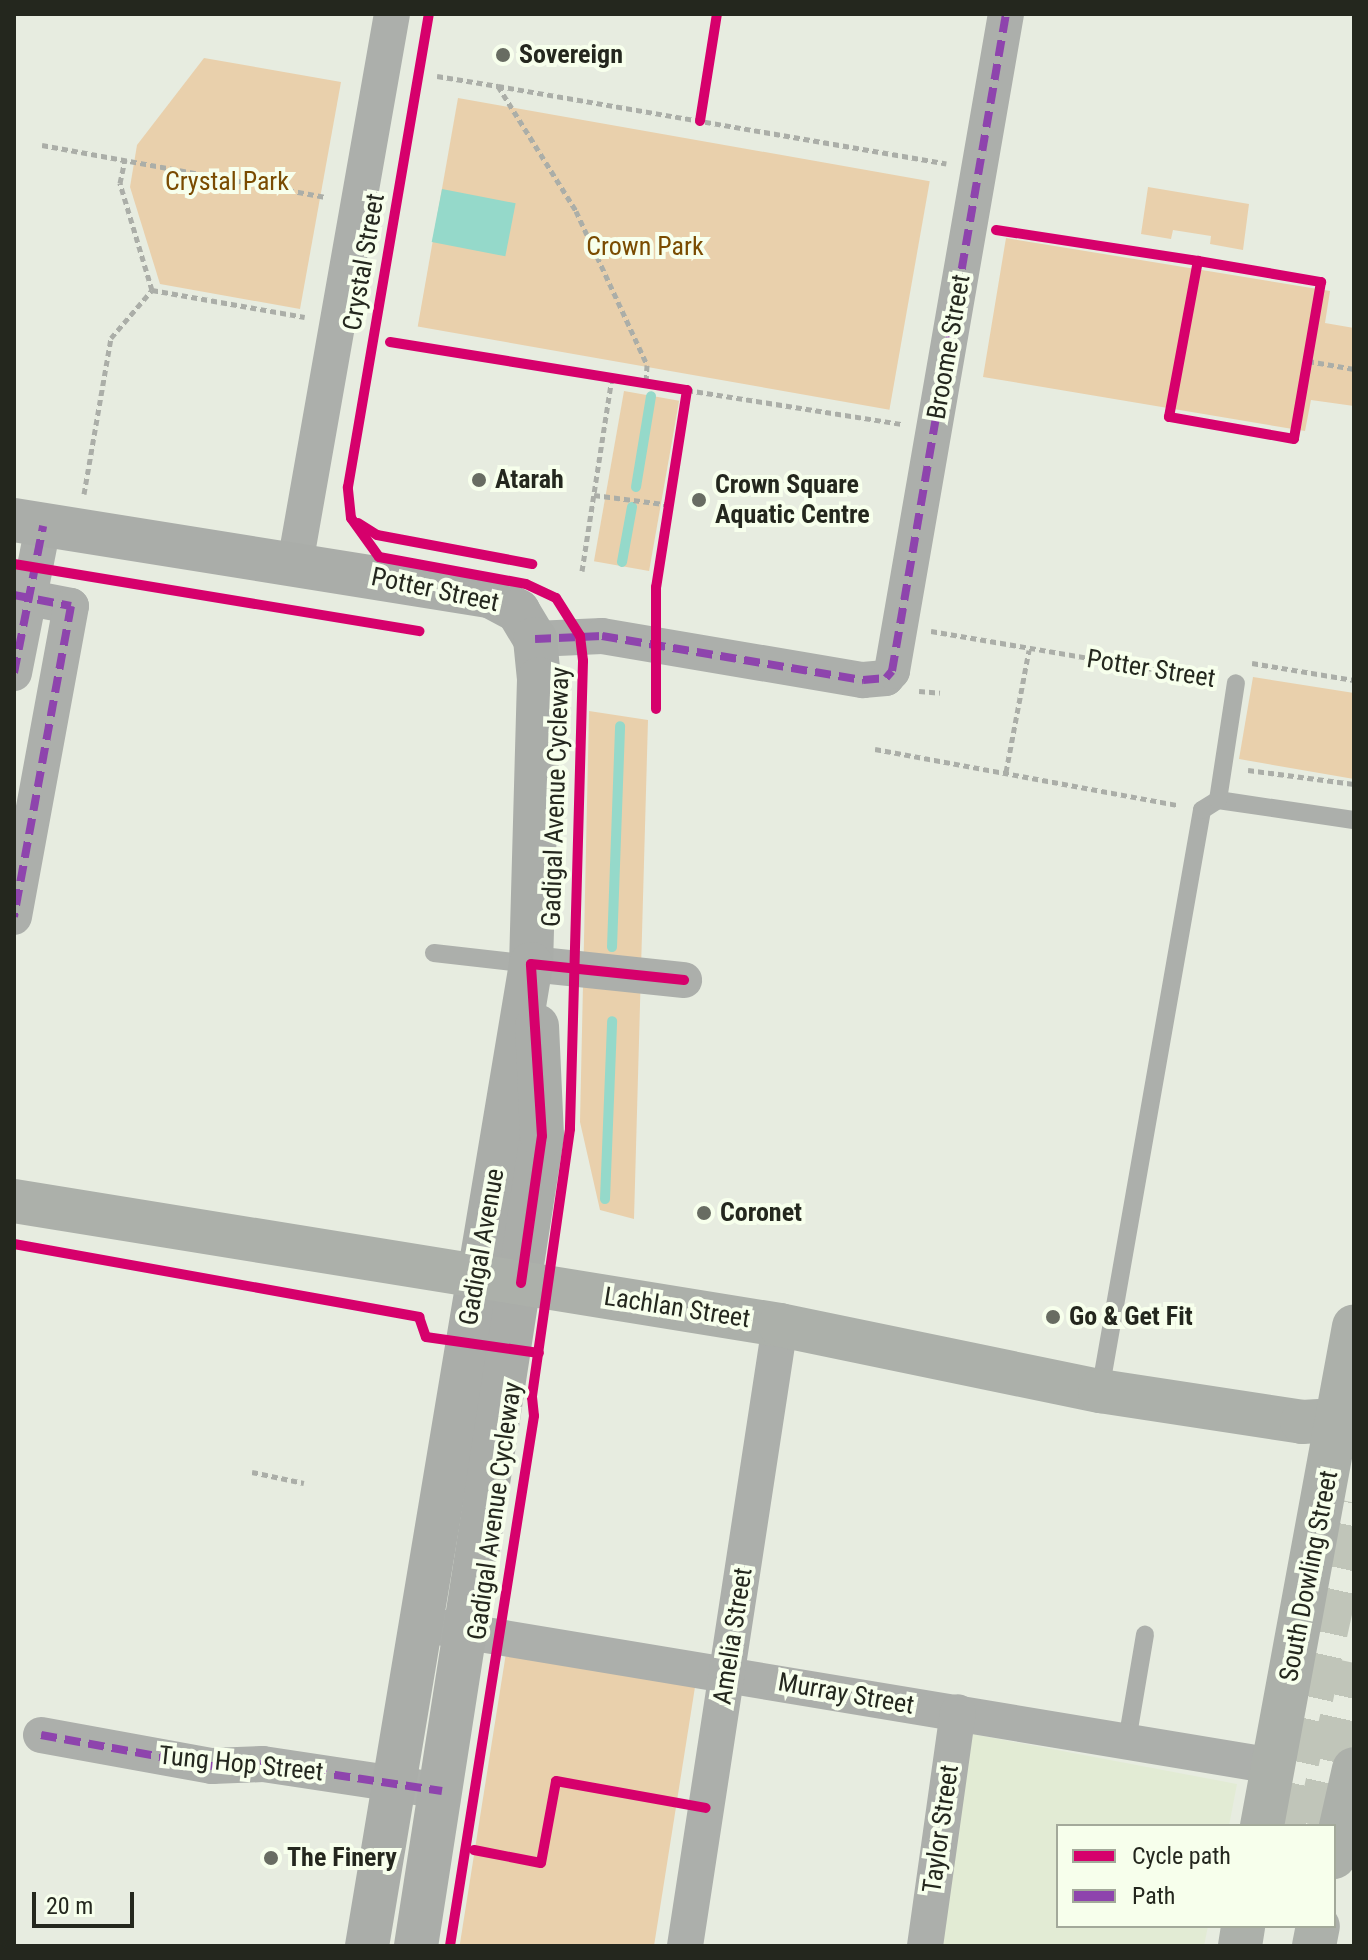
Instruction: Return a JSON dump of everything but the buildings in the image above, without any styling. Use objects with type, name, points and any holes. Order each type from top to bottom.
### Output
[{"type":"main road","name":"Lachlan Street","points":[[14,1201],[780,1325],[1100,1391],[1302,1422],[1349,1422]]},
{"type":"main road","name":"South Dowling Street","points":[[1262,1824],[1349,1422],[1354,1326]]},
{"type":"main road","points":[[1336,1848],[1354,1769]]},
{"type":"street","name":"Crystal Street","points":[[295,564],[392,14]]},
{"type":"street","name":"Broome Street","points":[[902,684],[895,664],[1006,14]]},
{"type":"street","name":"Potter Street","points":[[28,523],[490,596],[518,611],[535,639]]},
{"type":"street","points":[[14,673],[28,523]]},
{"type":"street","points":[[14,917],[71,606],[22,596]]},
{"type":"street","points":[[535,639],[602,636],[902,684]]},
{"type":"street","name":"Gadigal Avenue","points":[[416,1946],[542,1136],[531,964],[539,679],[535,639]]},
{"type":"street","points":[[531,964],[684,980]]},
{"type":"street","name":"Gadigal Avenue","points":[[367,1946],[418,1623],[531,964]]},
{"type":"street","name":"Amelia Street","points":[[685,1946],[780,1325]]},
{"type":"street","name":"Murray Street","points":[[418,1623],[1273,1766]]},
{"type":"street","name":"Taylor Street","points":[[925,1946],[958,1712]]},
{"type":"street","name":"Tung Hop Street","points":[[41,1735],[212,1766],[263,1764],[442,1791]]},
{"type":"lane","points":[[1100,1391],[1210,805],[1236,683]]},
{"type":"lane","points":[[1210,805],[1354,820]]},
{"type":"lane","points":[[434,953],[531,964]]},
{"type":"lane","points":[[1127,1741],[1145,1635]]},
{"type":"path","points":[[700,121],[717,14]]},
{"type":"path","points":[[437,76],[979,169]]},
{"type":"path","points":[[498,86],[576,211],[647,365],[646,383]]},
{"type":"path","points":[[42,145],[329,198]]},
{"type":"path","points":[[125,160],[120,183],[152,290]]},
{"type":"path","points":[[996,230],[1198,261],[1321,282],[1294,439],[1169,417],[1198,261]]},
{"type":"path","points":[[152,290],[307,318]]},
{"type":"path","points":[[86,482],[111,338],[152,290]]},
{"type":"path","points":[[1308,361],[1354,369]]},
{"type":"path","points":[[582,571],[612,378]]},
{"type":"path","points":[[685,404],[687,390],[934,429]]},
{"type":"path","points":[[669,518],[673,490]]},
{"type":"path","points":[[594,495],[671,505]]},
{"type":"path","points":[[1006,772],[1029,650]]},
{"type":"path","points":[[902,684],[940,693]]},
{"type":"path","points":[[875,749],[1210,805]]},
{"type":"path","points":[[1232,767],[1354,784]]},
{"type":"path","points":[[252,1472],[304,1483]]},
{"type":"shaded area","points":[[972,1734],[1237,1784],[1229,1824],[1056,1824],[1056,1928],[1208,1928],[1204,1946],[937,1946]]},
{"type":"green space","name":"Crystal Park","points":[[204,58],[341,82],[300,309],[160,284],[130,187],[137,145]]},
{"type":"green space","name":"Crown Park","points":[[458,98],[930,181],[889,410],[418,326]]},
{"type":"green space","points":[[1148,187],[1249,204],[1243,250],[1210,244],[1211,236],[1173,230],[1171,239],[1141,234]]},
{"type":"green space","points":[[1006,238],[1330,291],[1325,323],[1354,328],[1354,406],[1311,400],[1305,431],[983,377]]},
{"type":"green space","points":[[624,391],[679,401],[649,571],[594,561]]},
{"type":"green space","points":[[1253,677],[1354,693],[1354,779],[1239,759]]},
{"type":"green space","points":[[589,711],[648,720],[634,1219],[600,1210],[580,1122]]},
{"type":"green space","points":[[506,1653],[696,1683],[654,1946],[460,1946]]},
{"type":"water","points":[[442,189],[516,203],[505,256],[432,242]]},
{"type":"waterway","points":[[636,487],[651,396]]},
{"type":"waterway","points":[[622,562],[632,507]]},
{"type":"waterway","points":[[612,947],[620,726]]},
{"type":"waterway","points":[[605,1199],[612,1021]]},
{"type":"tunnel","points":[[1283,1824],[1354,1503]]},
{"type":"tunnel","points":[[1318,1824],[1354,1663]]},
{"type":"marked path","points":[[535,639],[602,636],[863,680],[886,678],[892,671],[1006,14]]},
{"type":"marked path","points":[[14,673],[43,526]]},
{"type":"marked path","points":[[14,595],[71,606],[14,917]]},
{"type":"marked path","points":[[41,1735],[212,1766],[263,1764],[442,1791]]},
{"type":"cycle path","points":[[351,518],[348,487],[429,14]]},
{"type":"cycle path","points":[[700,121],[717,14]]},
{"type":"cycle path","points":[[996,230],[1198,261],[1321,282],[1294,439],[1169,417],[1198,261]]},
{"type":"cycle path","points":[[390,342],[687,390],[656,587],[656,709]]},
{"type":"cycle path","name":"Gadigal Avenue Cycleway","points":[[351,518],[379,557],[526,584],[556,598],[580,636],[583,661],[570,1129],[532,1397],[534,1416],[450,1946]]},
{"type":"cycle path","points":[[358,523],[377,535],[532,564]]},
{"type":"cycle path","points":[[14,564],[420,631]]},
{"type":"cycle path","points":[[521,1283],[542,1136],[531,964],[684,980]]},
{"type":"cycle path","points":[[14,1244],[419,1317],[426,1337],[539,1353]]},
{"type":"cycle path","points":[[474,1850],[541,1863],[556,1781],[706,1808]]},
{"type":"place","name":"Sovereign","points":[[503,55]]},
{"type":"place","name":"Atarah","points":[[479,480]]},
{"type":"place","name":"Crown Square Aquatic Centre","points":[[699,500]]},
{"type":"place","name":"Coronet","points":[[704,1213]]},
{"type":"place","name":"Go & Get Fit","points":[[1053,1317]]},
{"type":"place","name":"The Finery","points":[[271,1858]]}]
